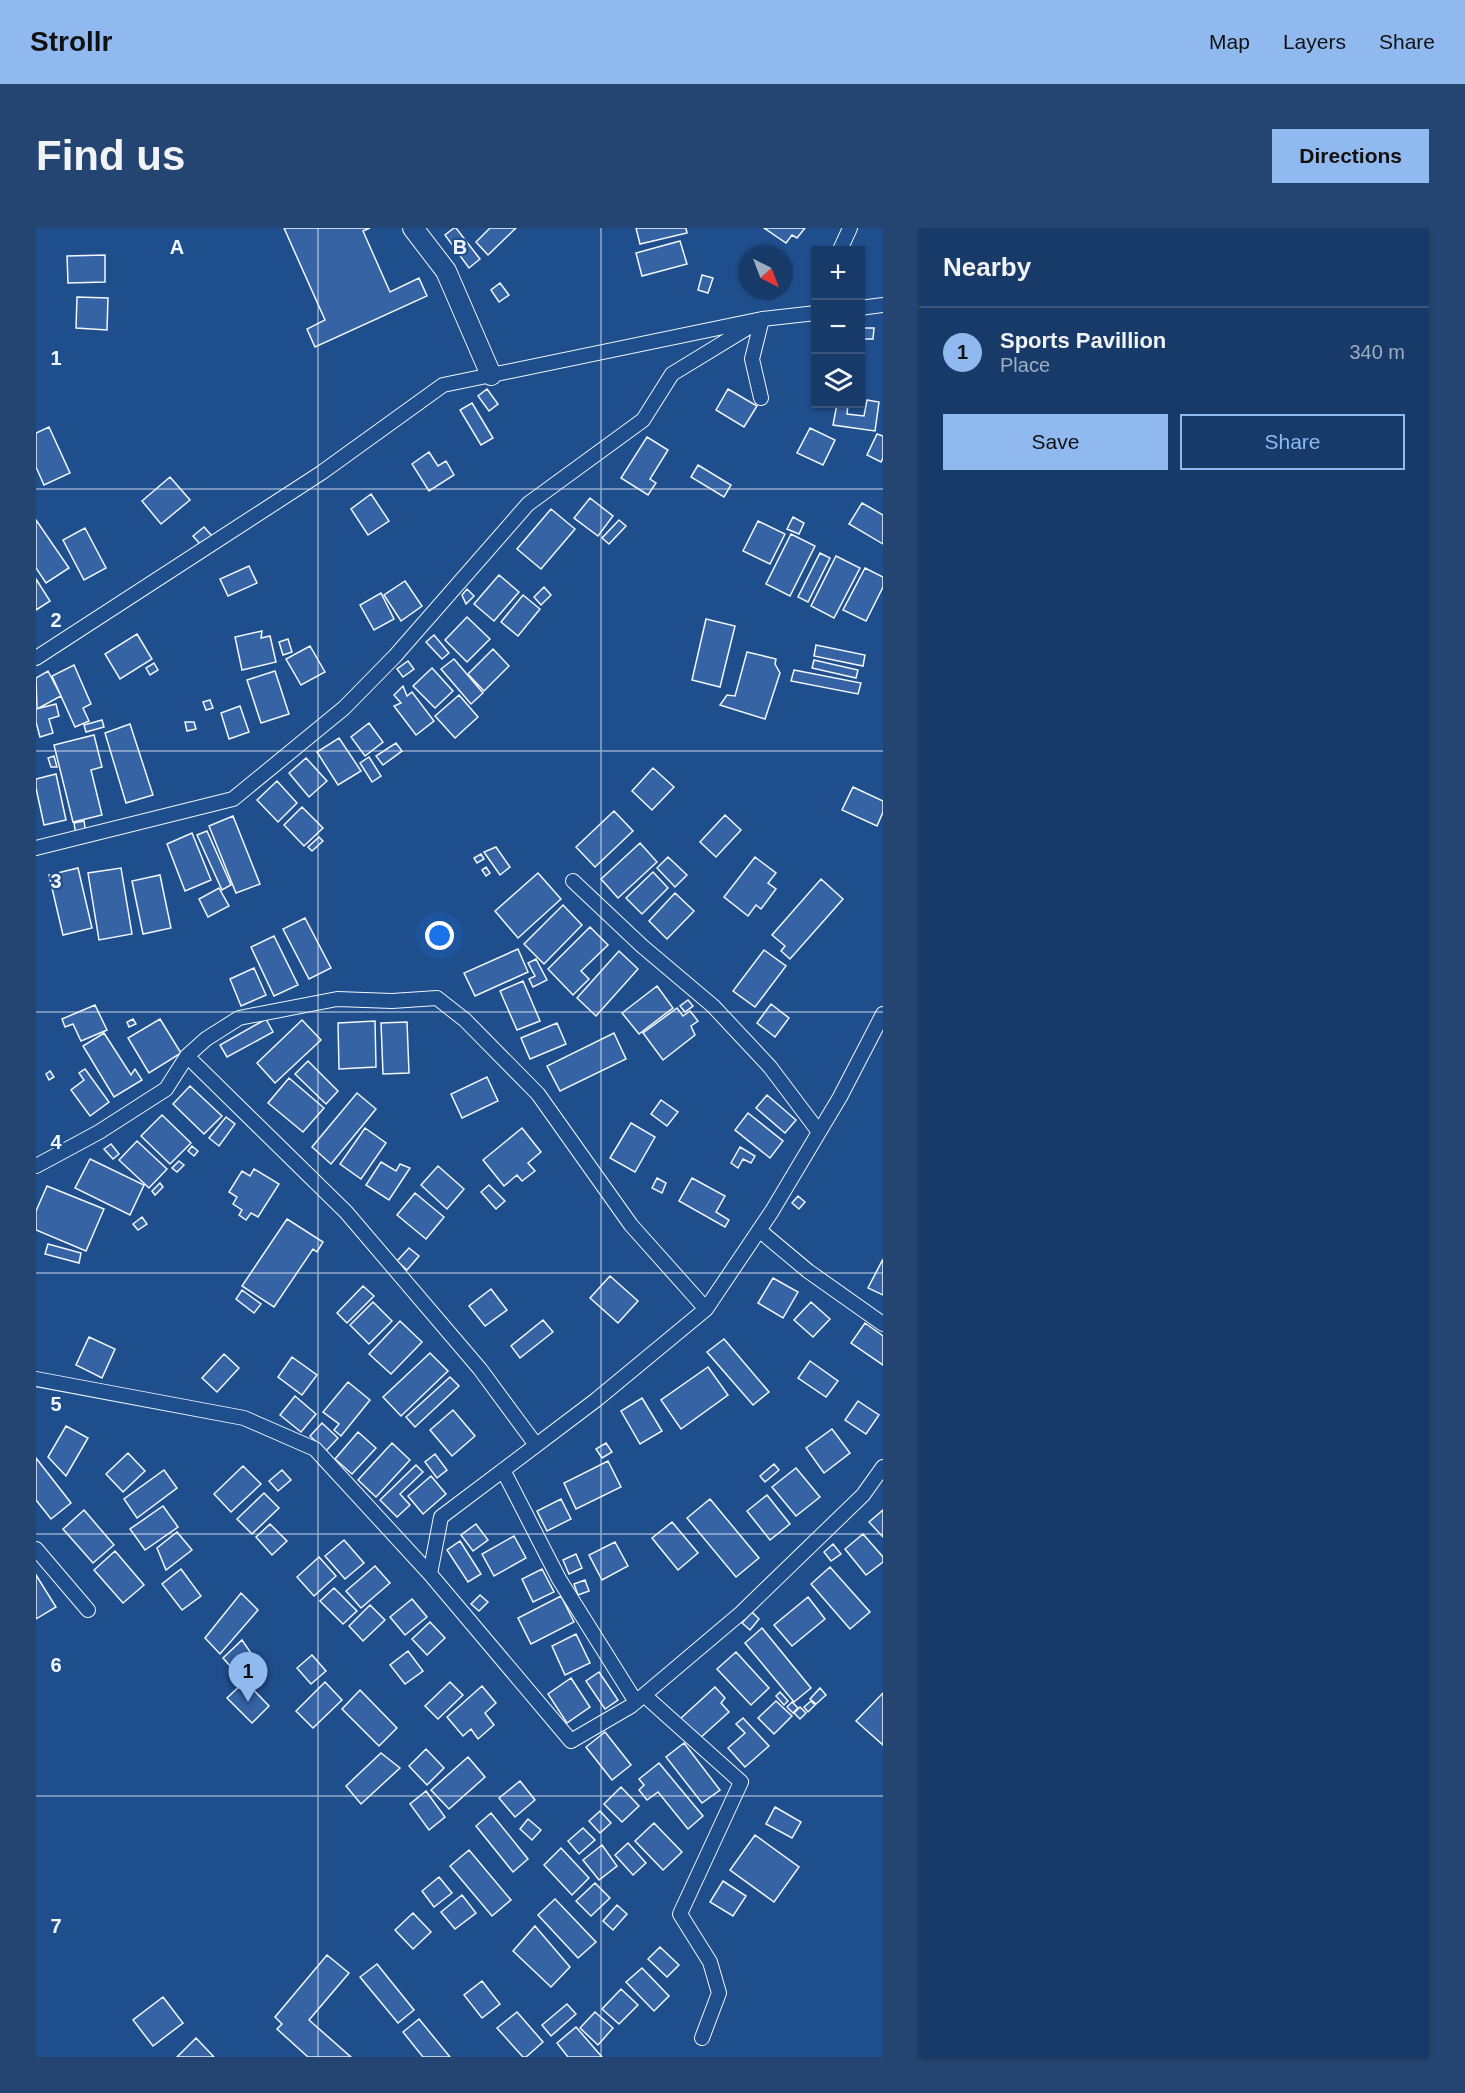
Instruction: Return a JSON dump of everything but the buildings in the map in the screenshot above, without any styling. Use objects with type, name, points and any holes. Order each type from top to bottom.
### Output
[{"type":"street","points":[[413,228],[446,271],[491,375]]},
{"type":"street","points":[[842,246],[850,228]]},
{"type":"street","points":[[865,307],[883,305]]},
{"type":"street","points":[[36,658],[321,473],[443,385],[762,319],[811,314]]},
{"type":"street","points":[[761,398],[752,359],[762,319]]},
{"type":"street","points":[[36,848],[233,800],[344,708],[395,656],[528,504],[643,420],[672,374],[762,319]]},
{"type":"street","points":[[573,881],[642,946],[713,1006],[770,1067],[819,1132]]},
{"type":"street","points":[[36,1166],[99,1132],[166,1089],[187,1056],[206,1039],[239,1018],[337,999],[392,1001],[436,998],[465,1020],[538,1095],[631,1225],[706,1309]]},
{"type":"street","points":[[430,1574],[441,1517],[596,1400],[706,1309],[759,1230],[840,1097],[883,1014]]},
{"type":"street","points":[[187,1056],[346,1212],[392,1263],[480,1369],[536,1445]]},
{"type":"street","points":[[759,1230],[808,1271],[883,1324]]},
{"type":"street","points":[[36,1379],[244,1418],[315,1449],[430,1574],[571,1741],[640,1699],[749,1605],[863,1495],[883,1467]]},
{"type":"street","points":[[503,1470],[559,1579],[640,1699],[741,1782],[680,1914],[710,1962],[719,1993],[702,2038]]},
{"type":"street","points":[[36,1549],[88,1610]]},
{"type":"place","name":"Sports Pavillion","points":[[248,1702]]}]
